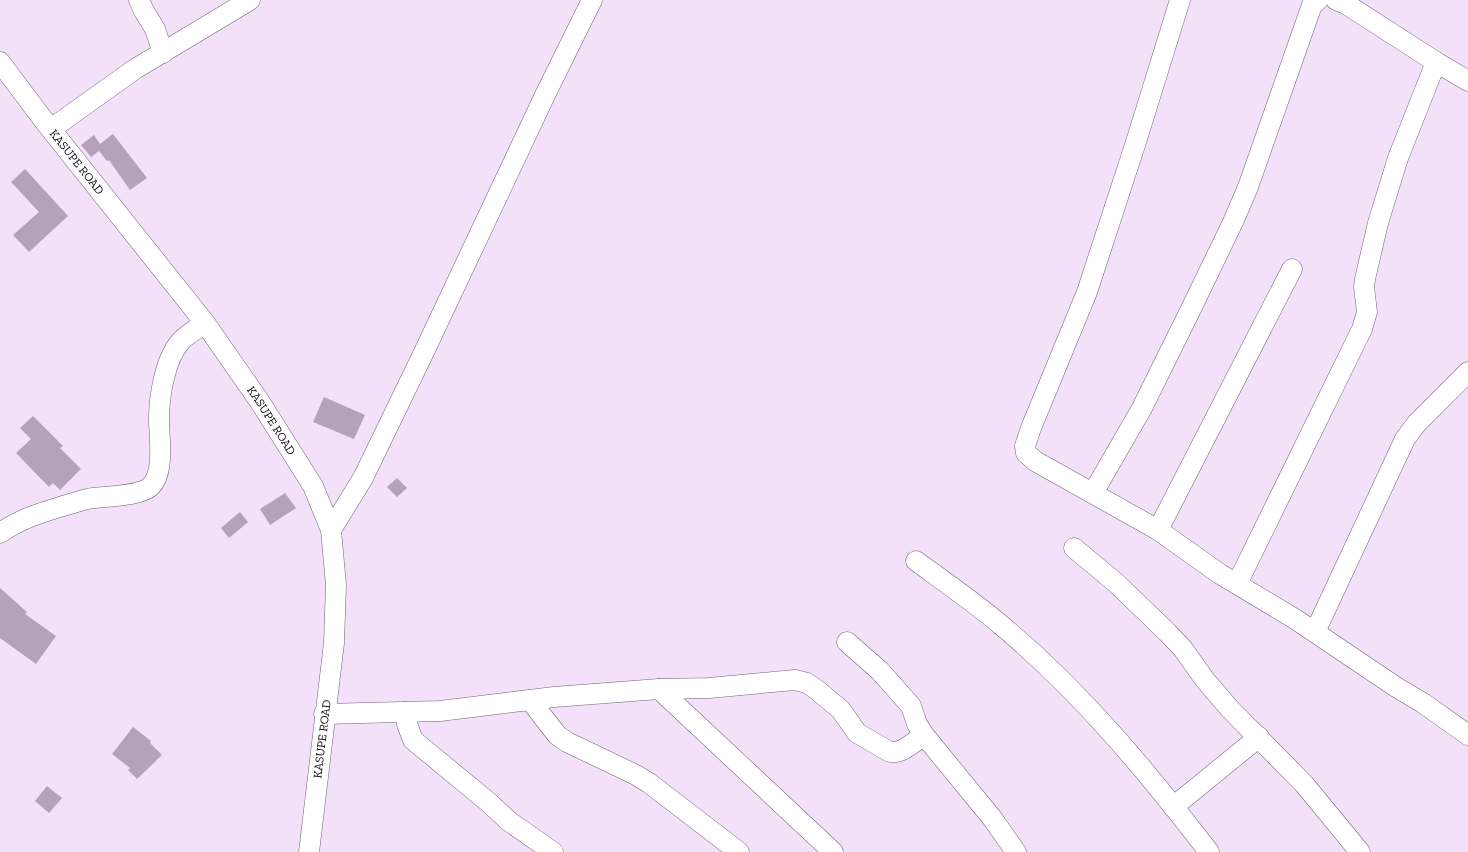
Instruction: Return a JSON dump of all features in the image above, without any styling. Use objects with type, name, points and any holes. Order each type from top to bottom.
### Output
[{"type":"street","points":[[139,0],[155,28],[162,53]]},
{"type":"street","points":[[51,130],[135,69],[250,0]]},
{"type":"street","points":[[331,530],[366,471],[424,352],[546,93],[592,0]]},
{"type":"street","points":[[1180,0],[1087,292],[1052,375],[1025,446],[1026,453],[1028,456],[1158,530],[1220,574],[1315,632],[1468,735]]},
{"type":"street","points":[[1092,493],[1142,408],[1233,222],[1248,187],[1312,5],[1318,0]]},
{"type":"street","points":[[1336,0],[1346,4],[1468,81]]},
{"type":"street","name":"KASUPE ROAD","points":[[0,62],[51,130],[205,323],[260,402],[313,486],[331,530],[336,586],[336,615],[334,644],[324,714],[309,852]]},
{"type":"street","points":[[1237,584],[1362,329],[1367,312],[1364,287],[1365,278],[1378,224],[1398,158],[1436,62]]},
{"type":"street","points":[[1158,530],[1292,269]]},
{"type":"street","points":[[0,533],[13,524],[35,514],[86,500],[141,492],[155,482],[159,469],[159,406],[164,375],[175,348],[181,341],[205,323]]},
{"type":"street","points":[[1315,632],[1405,438],[1417,423],[1468,372]]},
{"type":"street","points":[[1074,548],[1115,582],[1168,633],[1183,649],[1205,680],[1230,709],[1304,784],[1360,852]]},
{"type":"street","points":[[916,561],[957,590],[1001,625],[1064,683],[1115,736],[1209,852]]},
{"type":"street","points":[[847,642],[880,672],[911,706],[917,724],[924,735],[992,818],[1012,851]]},
{"type":"street","points":[[324,714],[440,711],[530,700],[659,689],[709,688],[795,680],[807,683],[835,704],[857,733],[890,752],[894,753],[901,751],[924,735]]},
{"type":"street","points":[[659,689],[833,852]]},
{"type":"street","points":[[530,700],[557,735],[568,742],[636,775],[738,852]]},
{"type":"street","points":[[405,712],[407,724],[413,740],[510,822],[553,852]]},
{"type":"street","points":[[1174,807],[1259,737]]},
{"type":"building","points":[[113,134],[147,178],[130,190],[109,160],[107,161],[99,151],[91,157],[81,145],[94,135],[100,144]]},
{"type":"building","points":[[25,169],[68,216],[29,252],[13,235],[39,212],[11,182]]},
{"type":"building","points":[[324,397],[365,415],[354,439],[313,422]]},
{"type":"building","points":[[33,416],[63,446],[60,448],[81,469],[60,490],[53,483],[49,487],[16,453],[31,439],[20,428]]},
{"type":"building","points":[[397,478],[407,488],[397,497],[387,487]]},
{"type":"building","points":[[285,493],[296,508],[270,525],[260,509]]},
{"type":"building","points":[[240,512],[248,522],[229,538],[221,528]]},
{"type":"building","points":[[0,588],[27,612],[25,614],[56,636],[36,664],[0,638]]},
{"type":"building","points":[[133,727],[151,741],[150,743],[162,755],[137,779],[128,770],[130,768],[112,754]]},
{"type":"building","points":[[47,786],[62,798],[49,813],[35,801]]}]
